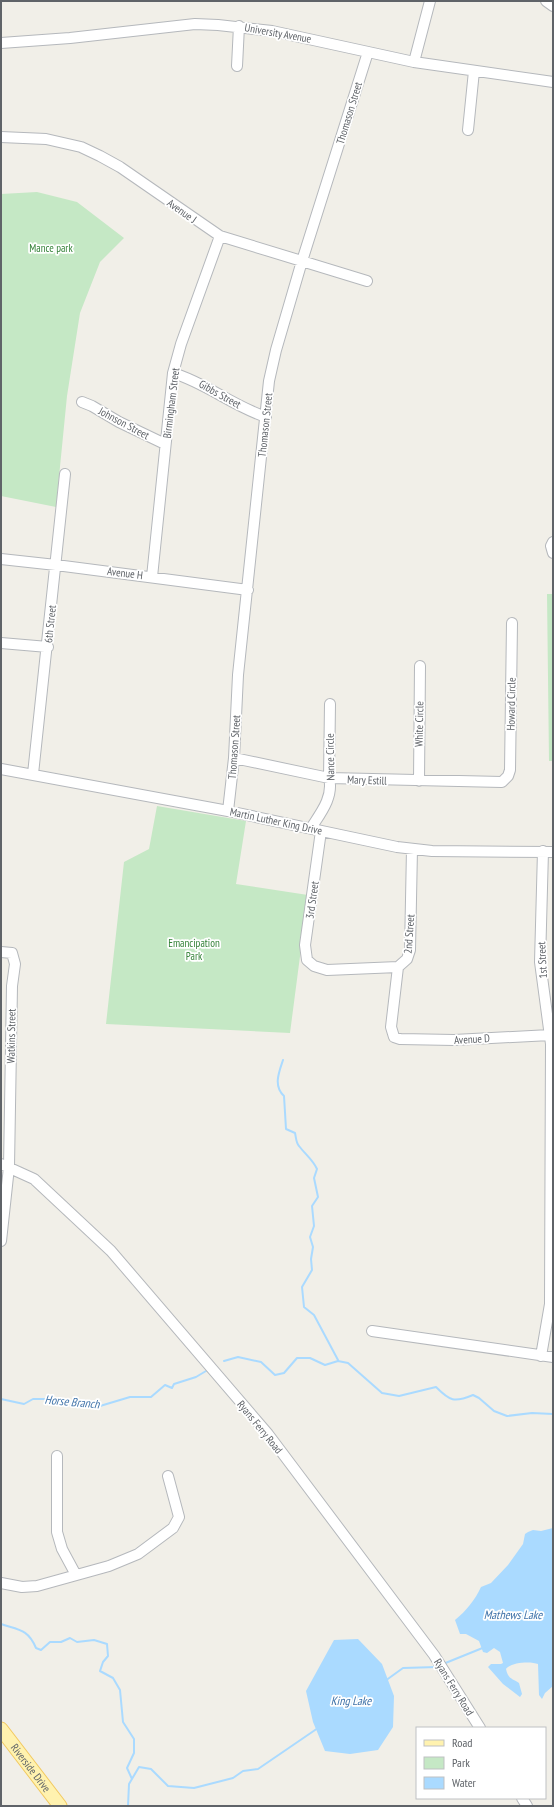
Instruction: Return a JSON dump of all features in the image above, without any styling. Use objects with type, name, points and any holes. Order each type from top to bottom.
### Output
[{"type":"main road","name":"Riverside Drive","points":[[1,1729],[60,1806]]},
{"type":"street","points":[[414,62],[430,1]]},
{"type":"street","points":[[546,1],[553,6]]},
{"type":"street","name":"University Avenue","points":[[1,43],[70,38],[195,24],[239,26],[285,34],[414,62],[553,82]]},
{"type":"street","points":[[237,66],[239,26]]},
{"type":"street","name":"Thomason Street","points":[[228,811],[234,758],[238,675],[269,381],[276,350],[302,262],[368,52]]},
{"type":"street","points":[[468,130],[474,71]]},
{"type":"street","name":"Avenue J","points":[[1,137],[46,138],[81,147],[100,156],[220,236],[367,281]]},
{"type":"street","name":"Birmingham Street","points":[[152,577],[173,373],[181,344],[220,236]]},
{"type":"street","name":"Gibbs Street","points":[[173,373],[190,378],[253,413],[266,417]]},
{"type":"street","name":"Johnson Street","points":[[82,402],[165,444]]},
{"type":"street","name":"6th Street","points":[[33,774],[66,474]]},
{"type":"street","points":[[553,542],[553,553]]},
{"type":"street","name":"Avenue H","points":[[1,560],[56,565],[248,590]]},
{"type":"street","name":"Howard Circle","points":[[502,782],[508,776],[510,770],[512,623]]},
{"type":"street","points":[[1,643],[48,647]]},
{"type":"street","name":"White Circle","points":[[418,781],[420,666]]},
{"type":"street","name":"Nance Circle","points":[[311,828],[325,806],[330,785],[330,704]]},
{"type":"street","name":"Mary Estill","points":[[234,758],[329,778],[502,782]]},
{"type":"street","name":"Martin Luther King Drive","points":[[1,769],[228,811],[412,849],[548,852]]},
{"type":"street","name":"3rd Street","points":[[321,831],[305,945],[307,960],[314,966],[327,970],[398,967]]},
{"type":"street","name":"2nd Street","points":[[394,1037],[391,1027],[398,967],[407,959],[410,950],[412,849]]},
{"type":"street","name":"1st Street","points":[[541,1356],[550,1304],[550,1035],[540,962],[548,852]]},
{"type":"street","name":"Watkins Street","points":[[1,952],[12,953],[15,964],[12,986],[1,1241]]},
{"type":"street","name":"Avenue D","points":[[394,1037],[400,1039],[454,1040],[550,1035]]},
{"type":"street","name":"Ryans Ferry Road","points":[[5,1166],[34,1179],[111,1251],[268,1434],[434,1655],[479,1727]]},
{"type":"street","points":[[372,1331],[553,1357]]},
{"type":"street","points":[[57,1456],[57,1532],[62,1549],[76,1575]]},
{"type":"street","points":[[1,1583],[10,1586],[30,1587],[109,1566],[138,1554],[173,1528],[179,1517],[168,1476]]},
{"type":"green space","name":"Mance park","points":[[37,192],[77,202],[124,238],[100,262],[80,313],[67,396],[56,507],[1,496],[1,194]]},
{"type":"green space","points":[[547,594],[553,594],[553,761],[549,761]]},
{"type":"green space","name":"Emancipation Park","points":[[157,806],[246,821],[236,884],[308,895],[290,1033],[106,1024],[124,862],[149,849]]},
{"type":"water","name":"Mathews Lake","points":[[553,1528],[553,1686],[545,1693],[542,1699],[539,1695],[538,1664],[526,1662],[512,1665],[506,1669],[509,1677],[519,1683],[522,1694],[520,1697],[503,1684],[488,1667],[491,1664],[503,1663],[500,1652],[494,1648],[487,1653],[483,1652],[479,1641],[466,1634],[460,1634],[455,1620],[470,1605],[481,1587],[491,1583],[508,1565],[523,1544],[525,1534],[533,1530],[541,1531]]},
{"type":"water","name":"King Lake","points":[[358,1639],[382,1664],[394,1696],[393,1727],[378,1750],[350,1754],[325,1751],[313,1722],[306,1691],[334,1640]]},
{"type":"waterway","points":[[283,1060],[278,1083],[284,1096],[286,1129],[295,1133],[298,1145],[317,1169],[314,1178],[318,1197],[312,1206],[314,1226],[310,1237],[313,1247],[311,1259],[312,1270],[302,1287],[304,1307],[314,1315],[338,1360]]},
{"type":"waterway","name":"Horse Branch","points":[[224,1361],[238,1357],[261,1362],[275,1375],[284,1373],[297,1358],[310,1358],[325,1365],[338,1361],[348,1363],[382,1393],[399,1396],[436,1387],[449,1398],[457,1400],[473,1395],[479,1398],[494,1411],[507,1416],[532,1413],[553,1414]]},
{"type":"waterway","name":"Horse Branch","points":[[1,1399],[24,1404],[33,1399],[61,1399],[71,1404],[100,1406],[130,1397],[151,1397],[165,1385],[172,1388],[174,1384],[196,1377],[206,1371]]},
{"type":"waterway","points":[[1,1624],[22,1631],[30,1637],[36,1648],[41,1650],[50,1642],[61,1642],[70,1638],[77,1642],[94,1640],[107,1644],[108,1656],[103,1662],[100,1671],[113,1678],[120,1690],[123,1722],[134,1739],[134,1753],[127,1768],[132,1779]]},
{"type":"waterway","points":[[443,1664],[485,1647]]},
{"type":"waterway","points":[[385,1681],[403,1668],[437,1667]]},
{"type":"waterway","points":[[128,1806],[129,1784],[139,1767],[151,1769],[168,1786],[194,1788],[233,1778],[243,1771],[258,1769],[318,1728]]}]
